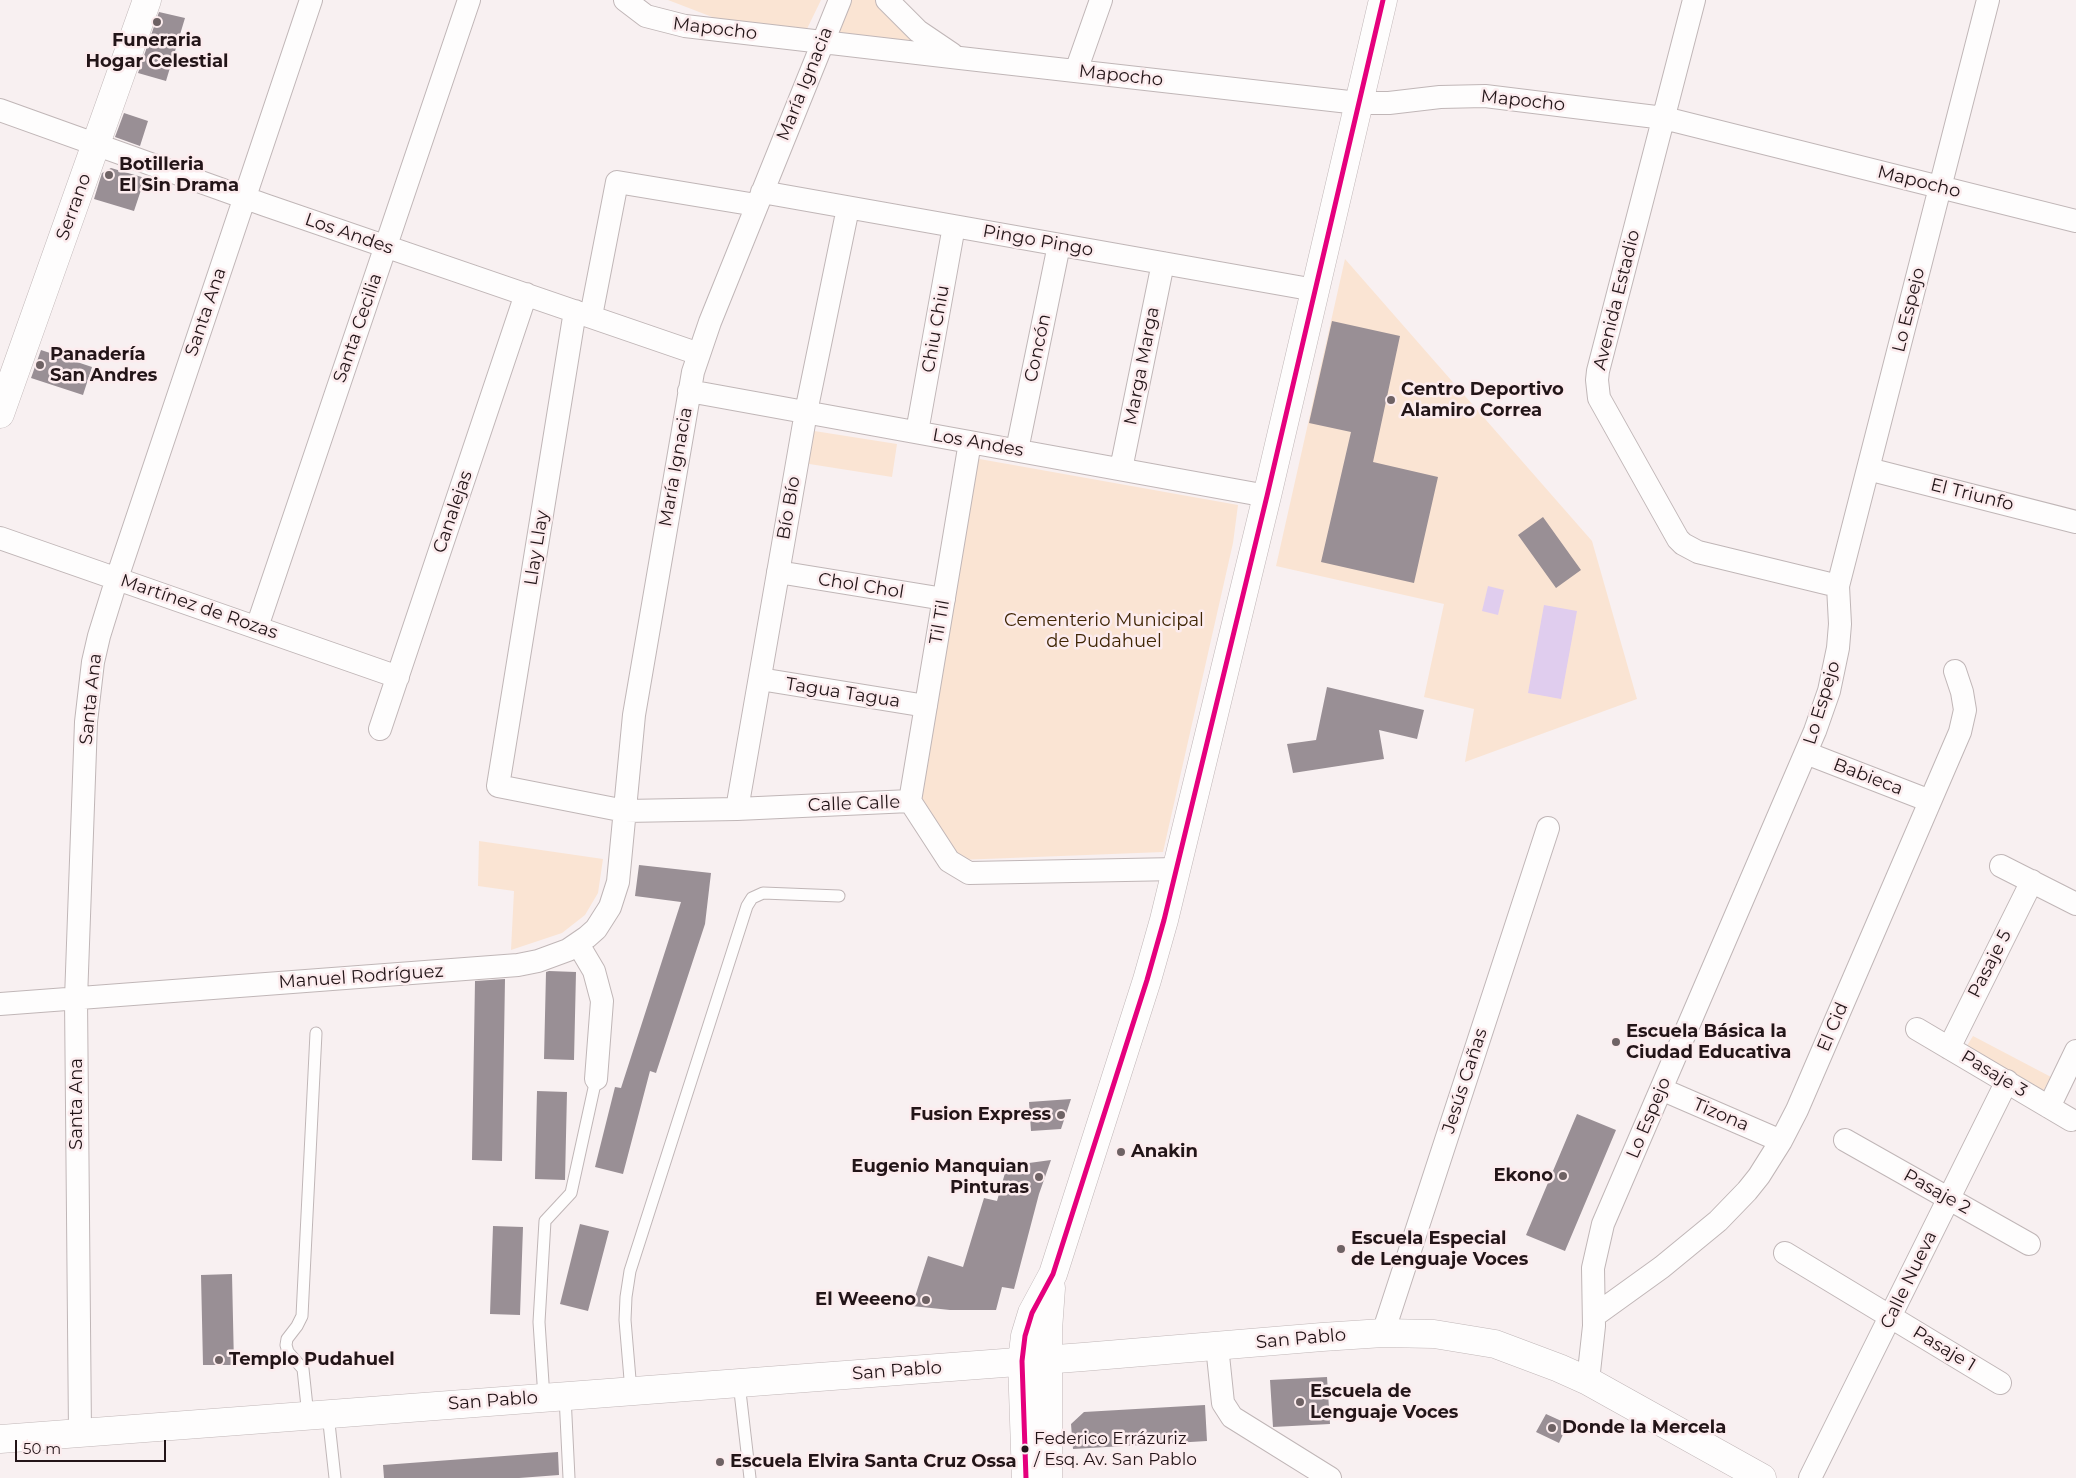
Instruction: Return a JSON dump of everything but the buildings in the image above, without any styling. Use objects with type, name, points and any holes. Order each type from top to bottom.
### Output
[{"type":"main road","name":"Serrano","points":[[0,414],[5,384],[97,144],[147,0]]},
{"type":"main road","points":[[1026,1478],[1022,1361],[1029,1323],[1053,1274],[1147,980],[1177,869],[1267,496],[1383,0]]},
{"type":"main road","points":[[1048,1478],[1049,1310],[1053,1274]]},
{"type":"main road","name":"San Pablo","points":[[0,1439],[1383,1333],[1434,1334],[1495,1344],[1538,1359],[1588,1381],[1762,1478]]},
{"type":"street","name":"Santa Ana","points":[[80,1433],[76,999],[89,692],[99,636],[117,578],[311,0]]},
{"type":"street","name":"Santa Cecilia","points":[[257,628],[469,0]]},
{"type":"street","name":"Mapocho","points":[[625,0],[646,16],[668,23],[960,58],[1358,103],[1485,96],[1664,118],[2076,221]]},
{"type":"street","name":"María Ignacia","points":[[578,944],[603,920],[615,894],[620,870],[634,715],[689,391],[699,354],[759,199],[840,0]]},
{"type":"street","name":"Mapocho","points":[[888,0],[918,30],[937,45],[960,58]]},
{"type":"street","points":[[1076,71],[1101,0]]},
{"type":"street","name":"Avenida Estadio","points":[[1694,0],[1598,371],[1599,398],[1678,539],[1683,544],[1698,552],[1838,586]]},
{"type":"street","name":"Lo Espejo","points":[[1588,1381],[1594,1340],[1593,1268],[1598,1238],[1806,752],[1823,709],[1834,672],[1840,624],[1838,586],[1988,0]]},
{"type":"street","name":"Los Andes","points":[[0,110],[245,198],[699,354]]},
{"type":"street","name":"Pingo Pingo","points":[[617,182],[848,208],[1315,290]]},
{"type":"street","name":"Llay Llay","points":[[498,786],[583,314],[617,182]]},
{"type":"street","name":"Bío Bío","points":[[737,809],[806,412],[848,208]]},
{"type":"street","name":"Chiu Chiu","points":[[917,432],[954,226]]},
{"type":"street","name":"Concón","points":[[1017,450],[1059,245]]},
{"type":"street","name":"Marga Marga","points":[[1121,469],[1163,263]]},
{"type":"street","name":"Canalejas","points":[[380,729],[526,294]]},
{"type":"street","name":"Los Andes","points":[[689,391],[1267,496]]},
{"type":"street","name":"Til Til","points":[[910,801],[970,442]]},
{"type":"street","name":"El Triunfo","points":[[1868,469],[2076,522]]},
{"type":"street","name":"Martínez de Rozas","points":[[0,538],[398,677]]},
{"type":"street","name":"Chol Chol","points":[[778,572],[944,599]]},
{"type":"street","name":"El Cid","points":[[1594,1316],[1662,1268],[1718,1221],[1753,1184],[1781,1141],[1964,722],[1964,701],[1955,671]]},
{"type":"street","name":"Tagua Tagua","points":[[760,679],[926,706]]},
{"type":"street","name":"Babieca","points":[[1806,752],[1930,801]]},
{"type":"street","name":"Calle Calle","points":[[498,786],[625,811],[737,809],[910,801],[949,862],[969,873],[1177,869]]},
{"type":"street","name":"Jesús Cañas","points":[[1383,1333],[1548,828]]},
{"type":"street","points":[[2001,866],[2076,904]]},
{"type":"street","name":"Pasaje 5","points":[[1949,1048],[2032,881]]},
{"type":"street","points":[[578,944],[594,971],[602,1001],[596,1079]]},
{"type":"street","name":"Manuel Rodríguez","points":[[0,1004],[498,967],[538,961],[578,944]]},
{"type":"street","name":"Pasaje 3","points":[[1917,1029],[2071,1120]]},
{"type":"street","points":[[2049,1107],[2076,1051]]},
{"type":"street","name":"Calle Nueva","points":[[1810,1478],[2007,1081]]},
{"type":"street","name":"Tizona","points":[[1661,1089],[1781,1141]]},
{"type":"street","name":"Pasaje 2","points":[[1845,1140],[2029,1244]]},
{"type":"street","name":"Pasaje 1","points":[[1785,1253],[2000,1383]]},
{"type":"street","points":[[1217,1346],[1223,1403],[1232,1417],[1330,1478]]},
{"type":"lane","points":[[631,1390],[625,1320],[630,1271],[747,906],[752,898],[763,893],[839,896]]},
{"type":"lane","points":[[316,1033],[302,1316],[287,1339],[286,1346],[288,1352],[299,1364],[305,1375],[335,1478]]},
{"type":"lane","points":[[569,1478],[539,1322],[546,1221],[571,1193],[596,1079]]},
{"type":"lane","points":[[739,1383],[750,1478]]},
{"type":"green space","points":[[668,0],[821,0],[805,33],[733,25]]},
{"type":"green space","points":[[852,0],[876,0],[918,43],[839,33]]},
{"type":"green space","name":"Centro Deportivo Alamiro Correa","points":[[1345,259],[1592,541],[1637,699],[1465,762],[1474,709],[1424,697],[1444,604],[1276,566]]},
{"type":"green space","points":[[808,430],[897,444],[892,477],[803,463]]},
{"type":"green space","name":"Cementerio Municipal de Pudahuel","points":[[974,458],[1238,505],[1233,543],[1163,852],[959,860],[916,806]]},
{"type":"green space","points":[[479,841],[603,859],[598,893],[585,915],[562,933],[511,950],[514,891],[478,886]]},
{"type":"green space","points":[[1973,1036],[2051,1077],[2043,1091],[1965,1049]]},
{"type":"shaded area","points":[[1488,586],[1504,590],[1498,615],[1482,611]]},
{"type":"shaded area","points":[[1544,605],[1577,611],[1561,699],[1528,693]]},
{"type":"transit line","points":[[1026,1478],[1022,1361],[1025,1336],[1032,1313],[1053,1274],[1147,980],[1164,920],[1267,496],[1383,0]]},
{"type":"place","name":"Funeraria Hogar Celestial","points":[[157,22]]},
{"type":"place","name":"Botilleria El Sin Drama","points":[[109,175]]},
{"type":"place","name":"Panadería San Andres","points":[[40,365]]},
{"type":"place","name":"Centro Deportivo Alamiro Correa","points":[[1391,400]]},
{"type":"place","name":"Escuela Básica la Ciudad Educativa","points":[[1616,1042]]},
{"type":"place","name":"Fusion Express","points":[[1061,1115]]},
{"type":"place","name":"Anakin","points":[[1121,1152]]},
{"type":"place","name":"Ekono","points":[[1563,1176]]},
{"type":"place","name":"Eugenio Manquian Pinturas","points":[[1039,1177]]},
{"type":"place","name":"Escuela Especial de Lenguaje Voces","points":[[1341,1249]]},
{"type":"place","name":"El Weeeno","points":[[926,1300]]},
{"type":"place","name":"Templo Pudahuel","points":[[219,1360]]},
{"type":"place","name":"Escuela de Lenguaje Voces","points":[[1300,1402]]},
{"type":"place","name":"Donde la Mercela","points":[[1552,1428]]},
{"type":"place","name":"Federico Errázuriz / Esq. Av. San Pablo","points":[[1025,1449]]},
{"type":"place","name":"Escuela Elvira Santa Cruz Ossa","points":[[720,1462]]}]
